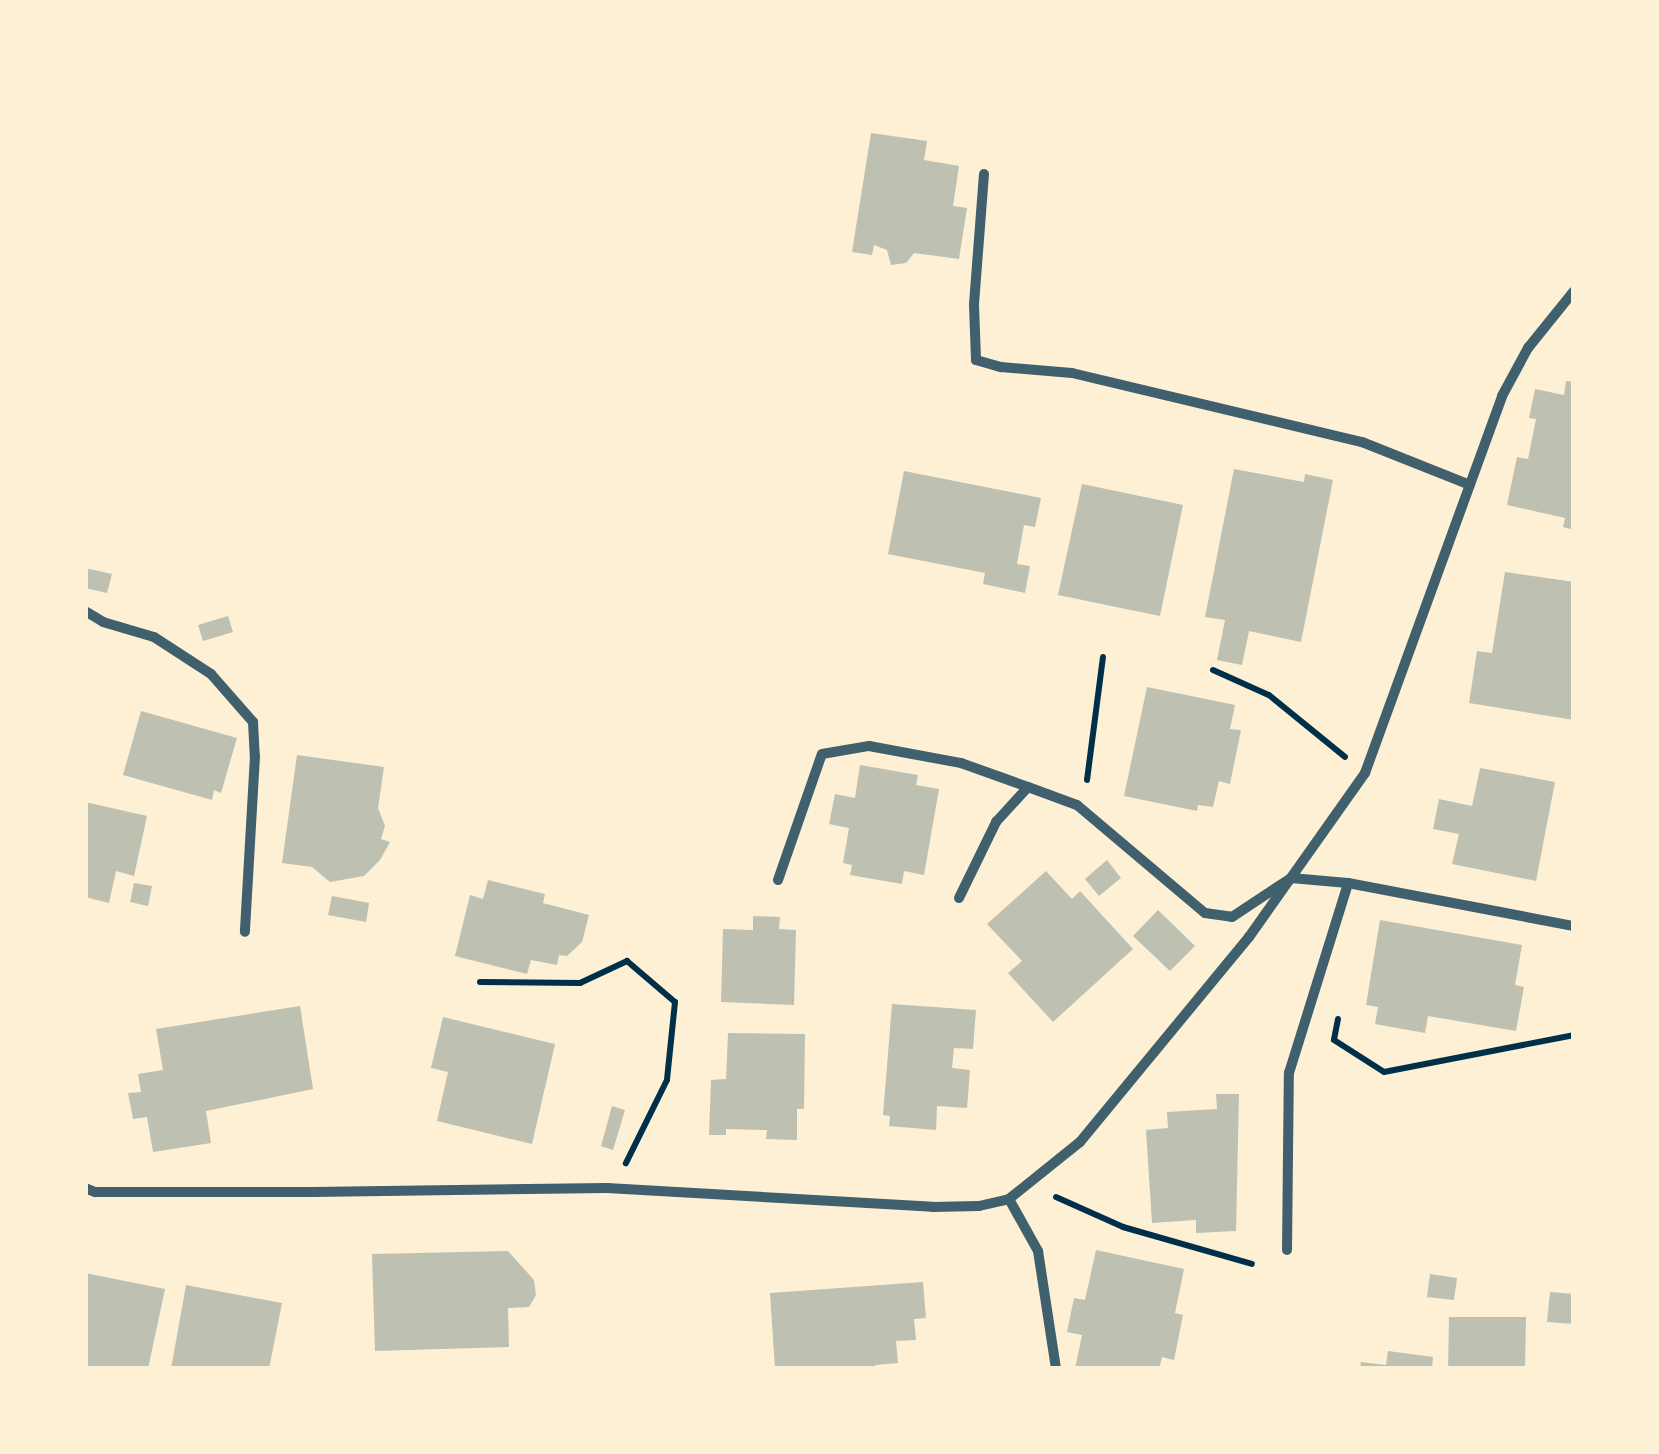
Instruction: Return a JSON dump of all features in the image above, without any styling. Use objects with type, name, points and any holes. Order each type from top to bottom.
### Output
[{"type":"street","points":[[984,174],[974,305],[976,360],[1001,367],[1072,373],[1362,442],[1470,484]]},
{"type":"street","points":[[88,1191],[607,1188],[932,1207],[979,1206],[1009,1198],[1080,1142],[1250,937],[1365,774],[1502,396],[1528,348],[1574,291]]},
{"type":"street","points":[[85,611],[103,622],[154,637],[211,674],[253,722],[255,756],[244,932]]},
{"type":"street","points":[[778,880],[822,754],[868,746],[961,763],[1077,805],[1205,912],[1232,918],[1291,878],[1348,882],[1574,926]]},
{"type":"street","points":[[959,898],[996,822],[1028,786]]},
{"type":"street","points":[[1286,1250],[1289,1073],[1348,882]]},
{"type":"street","points":[[1009,1198],[1038,1252],[1056,1369]]},
{"type":"path","points":[[1077,805],[1090,772],[1103,656]]},
{"type":"path","points":[[1213,670],[1268,695],[1365,774]]},
{"type":"path","points":[[480,982],[580,982],[627,962],[676,1002],[667,1080],[632,1156],[607,1188]]},
{"type":"path","points":[[1340,1005],[1334,1040],[1384,1072],[1574,1034]]},
{"type":"path","points":[[1027,1184],[1124,1227],[1252,1264]]},
{"type":"building","points":[[871,133],[927,141],[924,160],[959,166],[953,206],[967,208],[959,259],[914,253],[906,263],[891,265],[887,250],[874,245],[872,255],[852,252]]},
{"type":"building","points":[[1566,381],[1574,382],[1574,530],[1563,527],[1565,518],[1507,505],[1517,457],[1528,459],[1536,419],[1529,418],[1535,389],[1564,395]]},
{"type":"building","points":[[1234,469],[1304,482],[1305,474],[1333,480],[1301,642],[1249,631],[1242,665],[1217,660],[1225,620],[1205,617]]},
{"type":"building","points":[[904,471],[1041,498],[1035,527],[1024,525],[1017,564],[1030,566],[1025,593],[983,584],[985,573],[888,554]]},
{"type":"building","points":[[1082,484],[1183,505],[1160,616],[1058,595]]},
{"type":"building","points":[[85,568],[112,574],[107,593],[85,588]]},
{"type":"building","points":[[1505,572],[1574,582],[1574,720],[1469,703],[1477,651],[1492,653]]},
{"type":"building","points":[[228,616],[233,632],[203,641],[198,625]]},
{"type":"building","points":[[1147,687],[1235,705],[1230,729],[1241,730],[1230,784],[1219,781],[1213,807],[1198,805],[1197,811],[1124,796]]},
{"type":"building","points":[[141,711],[237,738],[221,793],[214,790],[212,800],[123,775]]},
{"type":"building","points":[[297,755],[384,767],[378,808],[385,826],[381,839],[390,842],[364,876],[330,882],[312,867],[282,863]]},
{"type":"building","points":[[860,765],[918,775],[916,785],[939,789],[924,875],[904,871],[902,884],[850,875],[852,865],[843,863],[849,828],[829,824],[835,794],[855,798]]},
{"type":"building","points":[[1480,768],[1555,782],[1536,881],[1452,864],[1459,834],[1433,829],[1439,799],[1472,806]]},
{"type":"building","points":[[85,802],[147,816],[134,876],[116,871],[109,903],[85,897]]},
{"type":"building","points":[[1107,860],[1121,878],[1099,896],[1085,879]]},
{"type":"building","points":[[1046,871],[1072,899],[1080,891],[1133,949],[1053,1022],[1008,973],[1022,961],[987,924]]},
{"type":"building","points":[[488,880],[545,894],[543,903],[589,915],[582,942],[567,956],[559,955],[557,965],[531,960],[527,974],[455,956],[470,895],[483,899]]},
{"type":"building","points":[[134,883],[152,886],[148,906],[130,902]]},
{"type":"building","points":[[332,896],[369,903],[366,922],[328,915]]},
{"type":"building","points":[[1158,910],[1195,946],[1170,971],[1133,936]]},
{"type":"building","points":[[753,916],[780,917],[779,929],[796,930],[794,1005],[721,1002],[723,929],[753,930]]},
{"type":"building","points":[[1380,920],[1522,945],[1515,985],[1524,987],[1516,1031],[1428,1016],[1425,1033],[1375,1024],[1378,1007],[1366,1005]]},
{"type":"building","points":[[892,1004],[976,1010],[973,1049],[954,1048],[952,1068],[970,1070],[967,1108],[937,1106],[936,1130],[889,1126],[890,1116],[883,1115]]},
{"type":"building","points":[[300,1006],[313,1089],[206,1111],[211,1143],[153,1152],[147,1117],[133,1119],[128,1093],[141,1092],[138,1074],[163,1070],[156,1029]]},
{"type":"building","points":[[443,1017],[555,1044],[532,1144],[437,1121],[448,1072],[431,1068]]},
{"type":"building","points":[[728,1033],[805,1034],[804,1109],[797,1109],[797,1140],[766,1139],[767,1130],[726,1129],[726,1135],[709,1135],[711,1080],[726,1079]]},
{"type":"building","points":[[1216,1094],[1239,1094],[1236,1231],[1196,1233],[1196,1220],[1152,1223],[1146,1130],[1168,1128],[1167,1112],[1217,1109]]},
{"type":"building","points":[[612,1106],[625,1110],[613,1150],[601,1146]]},
{"type":"building","points":[[1096,1250],[1184,1269],[1175,1313],[1183,1315],[1174,1360],[1162,1357],[1159,1369],[1075,1369],[1082,1335],[1067,1332],[1074,1298],[1085,1300]]},
{"type":"building","points":[[508,1251],[534,1280],[536,1295],[529,1307],[508,1308],[509,1347],[375,1351],[372,1254]]},
{"type":"building","points":[[85,1273],[165,1289],[148,1369],[85,1366]]},
{"type":"building","points":[[1430,1274],[1457,1278],[1454,1300],[1427,1297]]},
{"type":"building","points":[[923,1282],[926,1318],[914,1319],[916,1340],[896,1341],[898,1363],[875,1365],[875,1369],[775,1369],[770,1293]]},
{"type":"building","points":[[186,1285],[282,1303],[269,1369],[171,1369]]},
{"type":"building","points":[[1550,1292],[1574,1294],[1574,1324],[1547,1322]]},
{"type":"building","points":[[1449,1317],[1526,1317],[1525,1369],[1448,1369]]},
{"type":"building","points":[[1388,1351],[1433,1357],[1432,1369],[1360,1369],[1361,1362],[1386,1365]]}]
